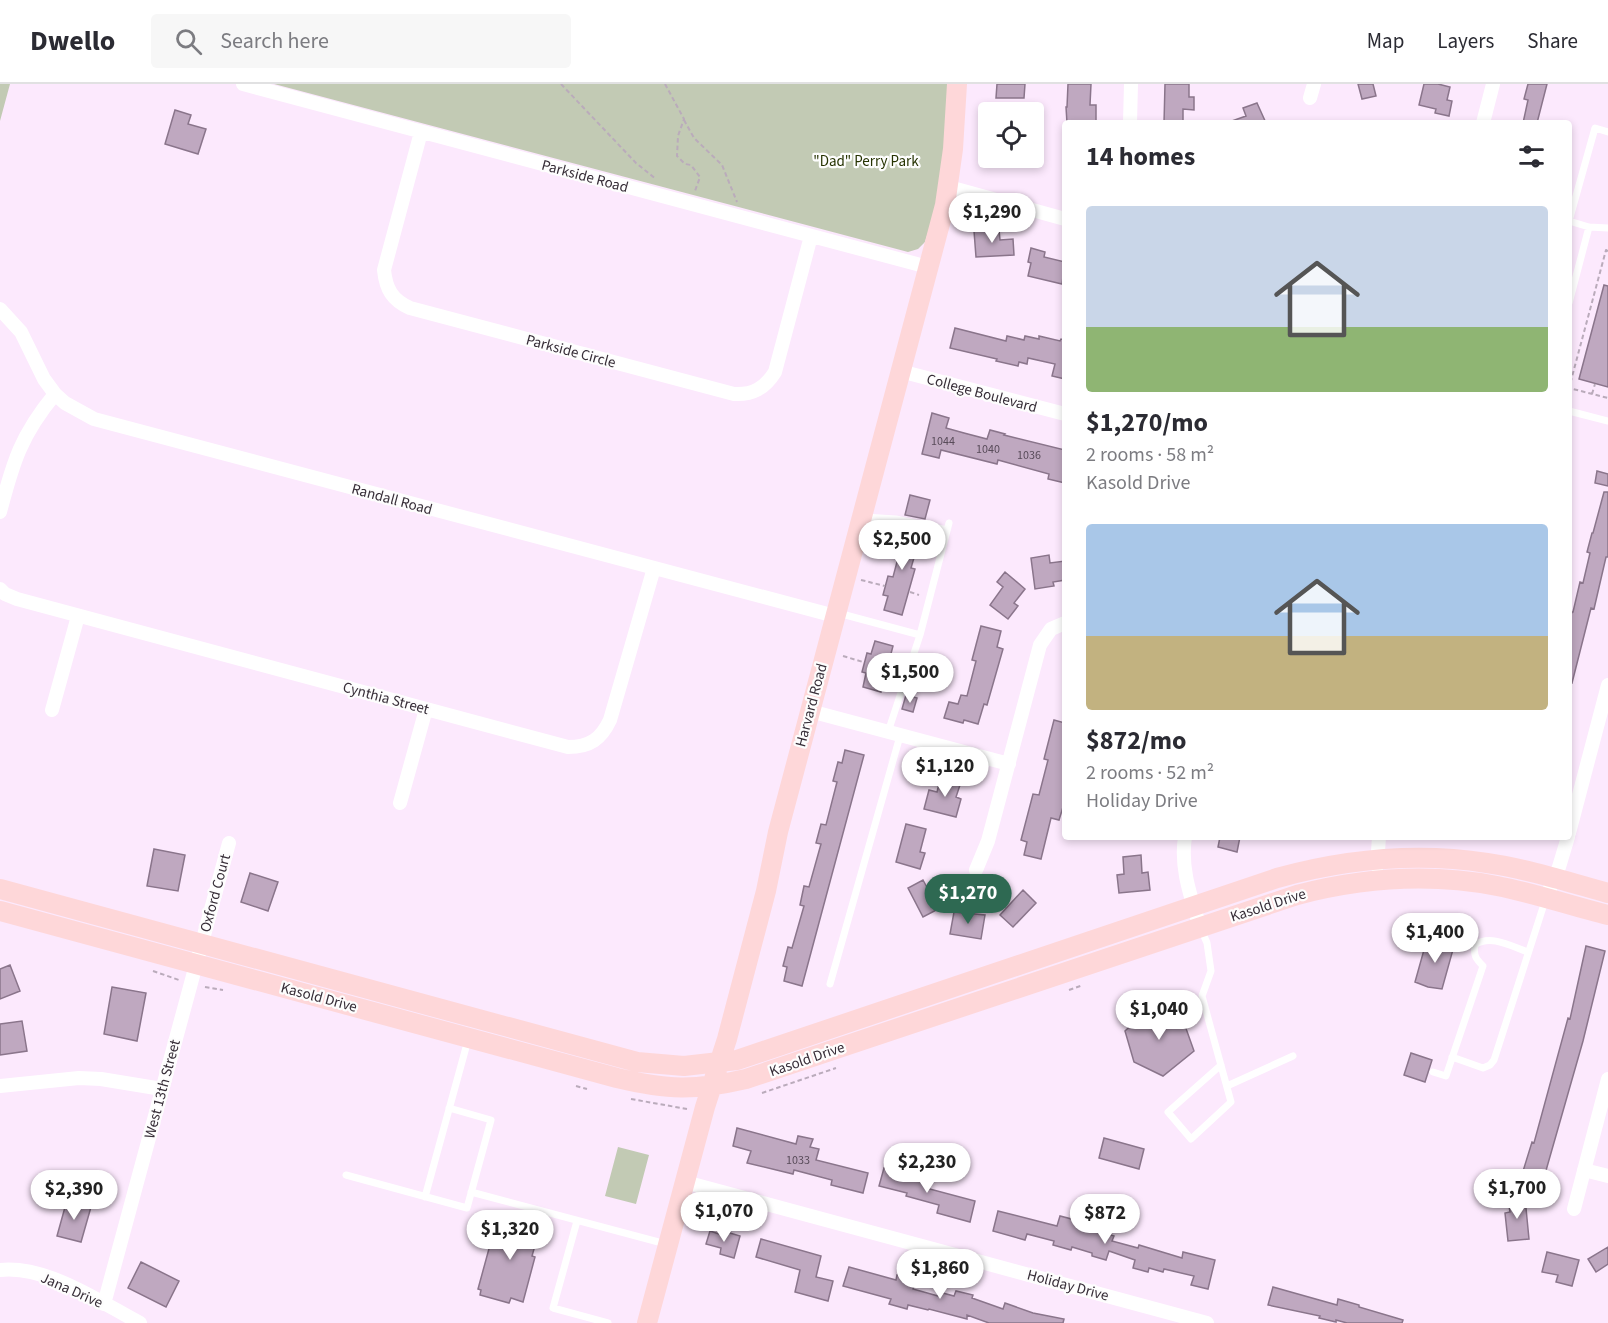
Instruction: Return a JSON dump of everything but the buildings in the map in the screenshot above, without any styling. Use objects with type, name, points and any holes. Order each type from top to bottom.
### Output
[{"type":"main road","name":"Harvard Road","points":[[647,1323],[766,891],[778,832],[949,187],[957,84]]},
{"type":"main road","name":"Kasold Drive","points":[[0,889],[637,1062],[672,1066],[719,1063],[757,1054],[860,1017],[1308,870],[1377,858],[1420,857],[1487,863],[1608,893]]},
{"type":"main road","name":"Kasold Drive","points":[[0,911],[641,1084],[683,1089],[712,1087],[746,1079],[1297,895],[1329,887],[1378,880],[1416,878],[1470,882],[1496,886],[1608,915]]},
{"type":"street","name":"Parkside Road","points":[[243,84],[928,267]]},
{"type":"street","points":[[1130,120],[1131,84]]},
{"type":"street","points":[[1310,99],[1314,84]]},
{"type":"street","points":[[1484,120],[1493,84]]},
{"type":"street","name":"Parkside Circle","points":[[421,132],[384,270],[387,287],[396,300],[402,305],[421,311],[734,394],[745,394],[765,385],[775,372],[812,236]]},
{"type":"street","points":[[949,187],[1062,218]]},
{"type":"street","name":"Randall Road","points":[[0,309],[21,332],[44,380],[55,394],[80,412],[120,426],[836,614]]},
{"type":"street","name":"College Boulevard","points":[[900,371],[1062,413]]},
{"type":"street","points":[[0,512],[19,448],[28,429],[55,394]]},
{"type":"street","name":"Cynthia Street","points":[[0,590],[17,599],[78,616],[568,747],[590,744],[598,738],[610,720],[654,568]]},
{"type":"street","points":[[52,710],[78,616]]},
{"type":"street","points":[[976,870],[988,841],[1040,645],[1050,629],[1062,624]]},
{"type":"street","points":[[1572,820],[1608,685]]},
{"type":"street","points":[[400,803],[426,709]]},
{"type":"street","points":[[810,711],[1009,764]]},
{"type":"street","points":[[1185,840],[1184,869],[1200,927]]},
{"type":"street","points":[[1378,880],[1379,840]]},
{"type":"street","points":[[1546,898],[1566,840]]},
{"type":"street","name":"Oxford Court","points":[[201,944],[229,843]]},
{"type":"street","name":"West 13th Street","points":[[104,1304],[201,944]]},
{"type":"street","points":[[0,1086],[79,1078],[108,1080],[162,1089]]},
{"type":"street","points":[[1574,1209],[1608,1079]]},
{"type":"street","points":[[1584,1170],[1608,1176]]},
{"type":"street","name":"Holiday Drive","points":[[685,1182],[1207,1323]]},
{"type":"street","name":"Jana Drive","points":[[0,1270],[29,1272],[51,1278],[140,1323]]},
{"type":"lane","points":[[1572,210],[1594,128],[1608,132]]},
{"type":"lane","points":[[1572,222],[1589,227],[1608,227]]},
{"type":"lane","points":[[1572,292],[1589,227]]},
{"type":"lane","points":[[1572,412],[1608,421]]},
{"type":"lane","points":[[830,984],[948,527],[896,519],[861,517]]},
{"type":"lane","points":[[836,614],[920,635]]},
{"type":"lane","points":[[1452,1057],[1483,1068],[1494,1060],[1546,898]]},
{"type":"lane","points":[[1200,927],[1207,943],[1211,971],[1202,996],[1227,1086],[1231,1102],[1191,1139],[1168,1112],[1221,1065]]},
{"type":"lane","points":[[1433,1072],[1446,1076],[1483,966],[1477,960],[1474,952],[1475,945],[1489,940],[1528,952]]},
{"type":"lane","points":[[425,1197],[468,1037]]},
{"type":"lane","points":[[1227,1086],[1293,1056]]},
{"type":"lane","points":[[346,1175],[467,1208],[491,1120],[449,1108]]},
{"type":"lane","points":[[471,1192],[668,1245]]},
{"type":"lane","points":[[577,1221],[553,1308],[608,1323]]},
{"type":"path","points":[[561,84],[636,163],[652,177],[661,181]]},
{"type":"path","points":[[665,84],[694,138],[722,165],[736,202]]},
{"type":"path","points":[[684,119],[678,136],[676,156],[685,164],[691,165],[700,177],[694,192],[687,190]]},
{"type":"path","points":[[1572,377],[1606,250],[1608,251]]},
{"type":"path","points":[[1592,302],[1599,304]]},
{"type":"path","points":[[1592,394],[1595,384]]},
{"type":"path","points":[[1572,389],[1608,398]]},
{"type":"path","points":[[846,576],[885,585]]},
{"type":"path","points":[[826,652],[863,662]]},
{"type":"path","points":[[1068,990],[1077,989],[1085,984]]},
{"type":"path","points":[[761,1093],[836,1068]]},
{"type":"green space","points":[[0,84],[10,84],[0,121]]},
{"type":"green space","name":"\"Dad\" Perry Park","points":[[274,84],[949,84],[947,132],[936,208],[925,242],[918,249],[908,252]]},
{"type":"green space","points":[[618,1147],[649,1155],[636,1204],[605,1196]]}]
